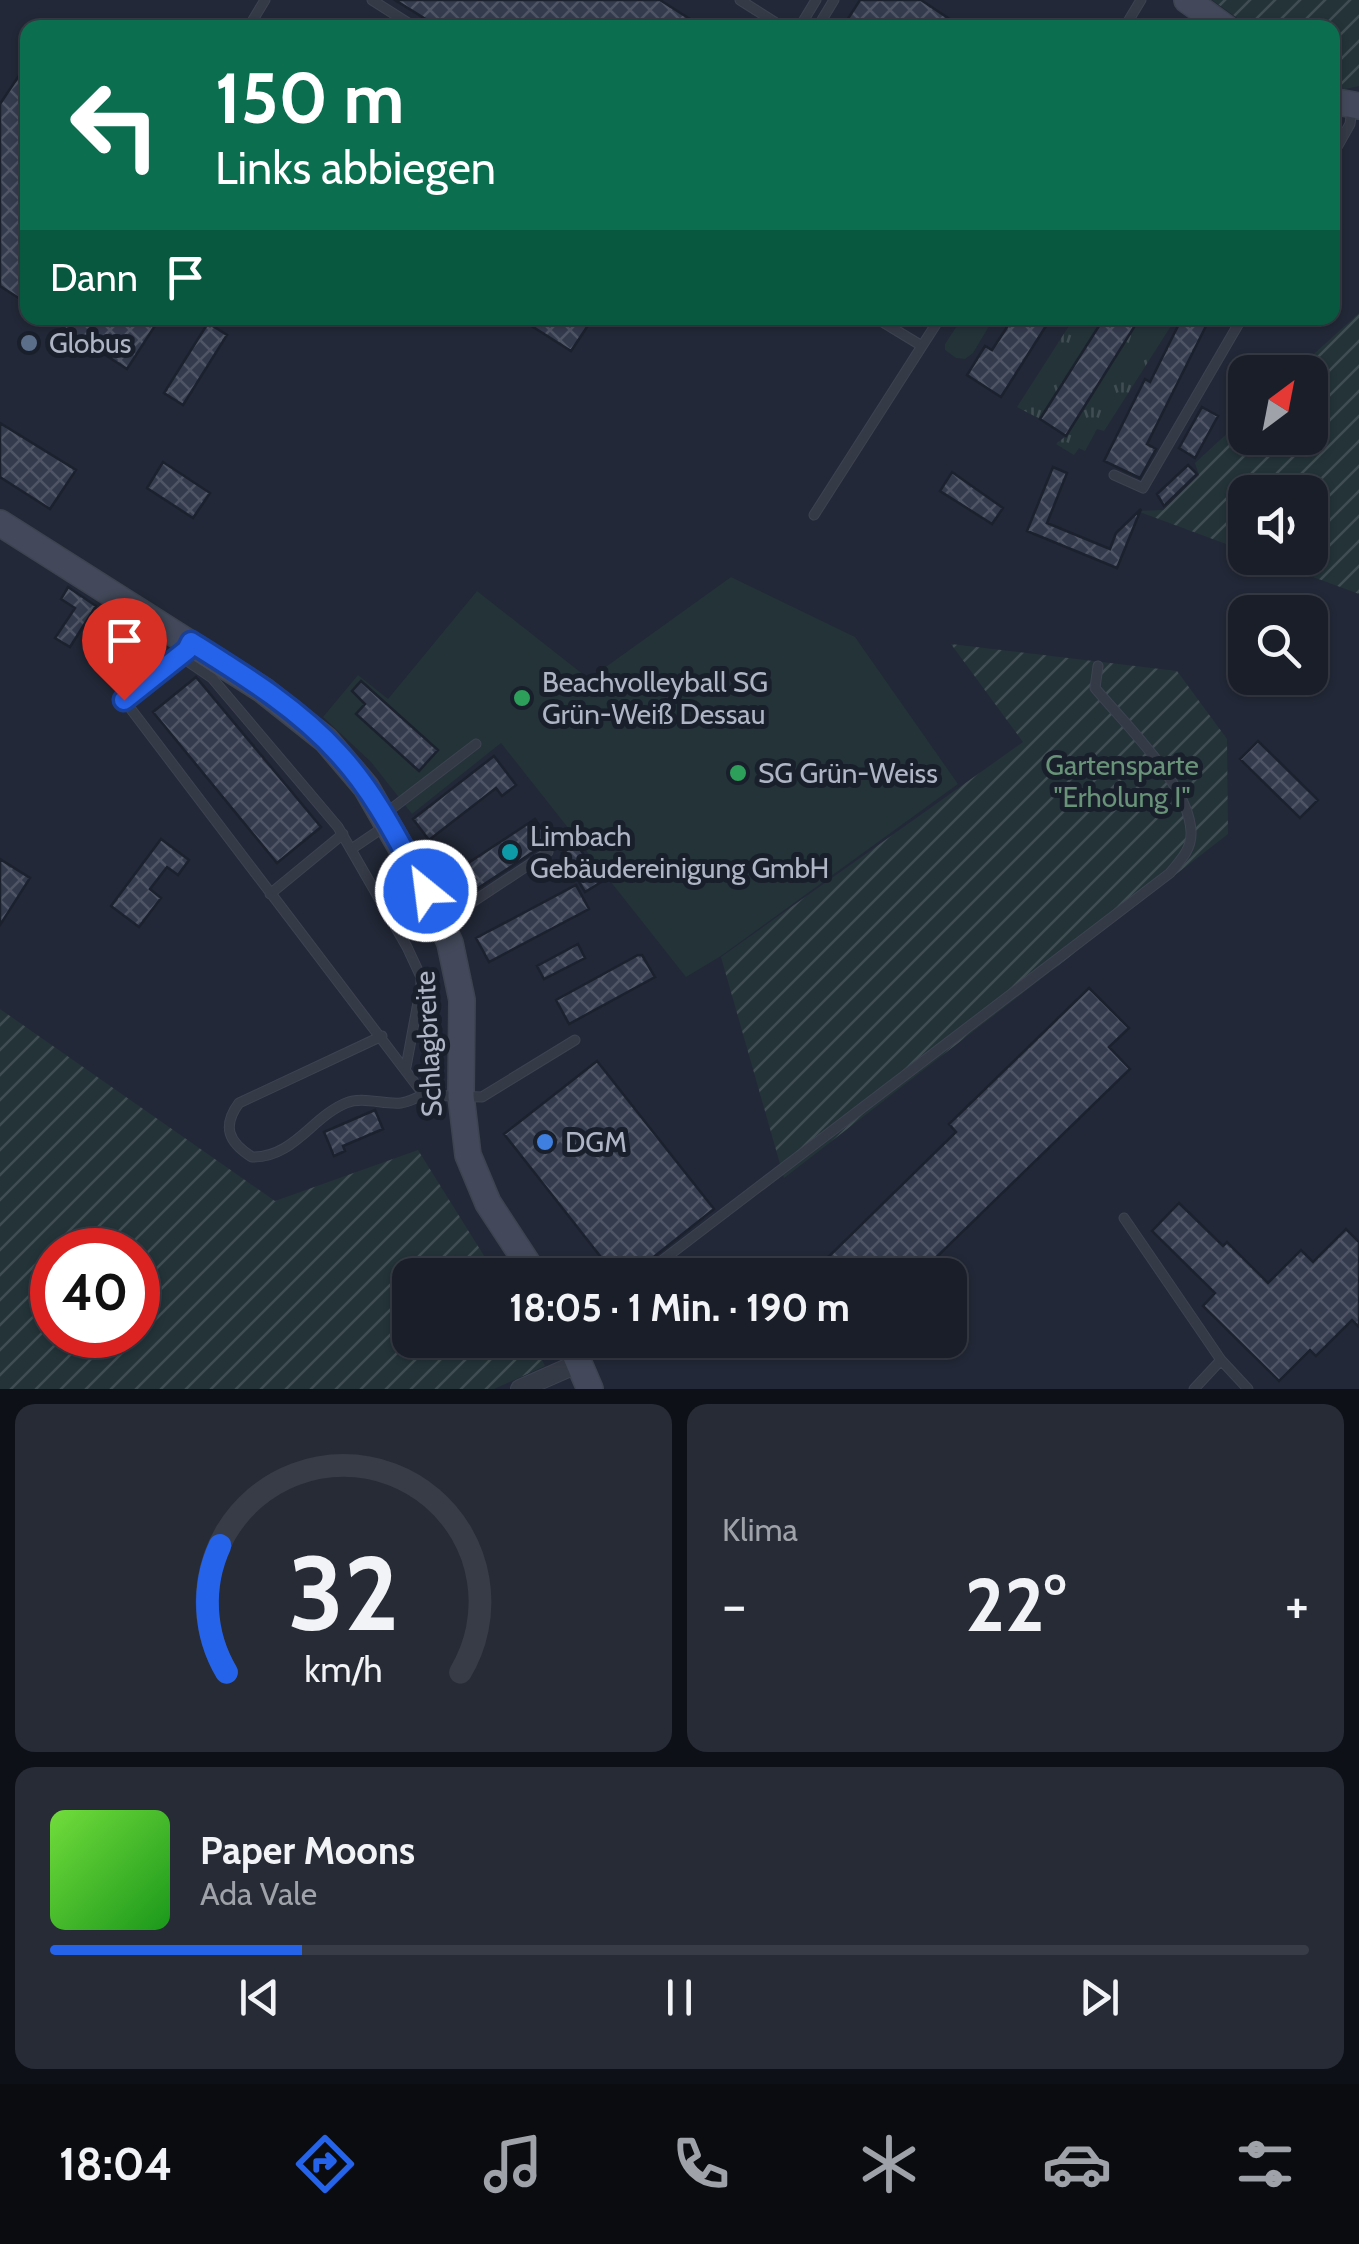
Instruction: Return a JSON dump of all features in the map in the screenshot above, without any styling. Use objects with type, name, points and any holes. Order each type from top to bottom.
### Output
[{"type":"street","points":[[1187,0],[1217,20]]},
{"type":"street","name":"Schlagbreite","points":[[0,522],[185,649],[263,690],[326,740],[353,770],[386,820],[442,922],[460,981],[460,1096],[465,1143],[488,1203],[524,1258]]},
{"type":"street","points":[[520,1389],[565,1358]]},
{"type":"street","points":[[577,1358],[590,1389]]},
{"type":"lane","points":[[372,0],[403,20]]},
{"type":"lane","points":[[740,0],[771,20]]},
{"type":"lane","points":[[1340,142],[1350,124],[1348,105]]},
{"type":"lane","points":[[888,325],[922,346]]},
{"type":"lane","points":[[814,516],[936,325]]},
{"type":"lane","points":[[1114,475],[1143,488],[1238,325]]},
{"type":"lane","points":[[406,1068],[421,976],[343,834],[185,649],[124,700],[424,1094]]},
{"type":"lane","points":[[664,1258],[1170,873],[1186,855],[1191,832],[1182,796],[1095,688],[1098,666]]},
{"type":"lane","points":[[352,848],[476,744]]},
{"type":"lane","points":[[270,894],[343,834]]},
{"type":"lane","points":[[442,922],[548,852]]},
{"type":"lane","points":[[382,1036],[239,1103],[228,1124],[230,1138],[252,1157],[262,1157],[297,1141],[326,1114],[350,1101],[402,1103],[424,1094],[482,1096],[575,1040]]},
{"type":"lane","points":[[1124,1218],[1221,1360],[1248,1389]]},
{"type":"lane","points":[[1194,1389],[1221,1360]]},
{"type":"green space","points":[[1212,0],[1359,0],[1359,86],[1340,88],[1340,20],[1240,20]]},
{"type":"green space","points":[[1359,313],[1359,594],[1308,575],[1328,575],[1328,475],[1228,475],[1228,545],[1137,511],[1163,510],[1199,475],[1195,463],[1228,433],[1228,455],[1328,455],[1328,355],[1313,355]]},
{"type":"green space","points":[[957,325],[990,325],[965,359],[945,350]]},
{"type":"green space","points":[[1070,325],[1100,325],[1040,419],[1017,407]]},
{"type":"green space","points":[[1135,325],[1172,325],[1104,431],[1097,429],[1085,451],[1079,448],[1074,455],[1056,444],[1067,435]]},
{"type":"green space","name":"SG Grün-Weiss","points":[[731,577],[855,637],[958,784],[721,956],[686,977],[501,743],[412,814],[371,762],[323,717],[358,675],[388,699],[477,591],[589,679]]},
{"type":"green space","name":"Gartensparte \"Erholung I\"","points":[[951,644],[1177,671],[1227,739],[1228,834],[784,1178],[721,957],[1023,742]]},
{"type":"green space","points":[[0,1009],[275,1201],[418,1150],[485,1258],[392,1258],[392,1358],[541,1358],[545,1366],[494,1389],[0,1389]]},
{"type":"building","points":[[395,0],[660,0],[691,20],[427,20]]},
{"type":"building","points":[[860,0],[921,0],[951,20],[847,20]]},
{"type":"building","points":[[20,74],[20,299],[0,286],[0,104]]},
{"type":"building","points":[[60,325],[155,325],[127,369]]},
{"type":"building","points":[[207,325],[227,335],[183,405],[164,393]]},
{"type":"building","points":[[530,325],[588,325],[571,351]]},
{"type":"building","points":[[1008,325],[1047,325],[1001,397],[967,375],[985,346],[992,350]]},
{"type":"building","points":[[1100,325],[1135,325],[1066,436],[1040,419]]},
{"type":"building","points":[[1178,325],[1206,325],[1147,444],[1156,449],[1140,478],[1104,461],[1145,379],[1150,382]]},
{"type":"building","points":[[1202,407],[1218,416],[1195,458],[1179,448]]},
{"type":"building","points":[[0,423],[76,470],[50,509],[0,477]]},
{"type":"building","points":[[163,462],[210,493],[193,518],[147,488]]},
{"type":"building","points":[[1188,465],[1197,474],[1164,506],[1157,494]]},
{"type":"building","points":[[1053,467],[1067,473],[1047,523],[1110,549],[1116,533],[1141,509],[1117,568],[1027,531]]},
{"type":"building","points":[[952,472],[1003,508],[992,524],[940,491]]},
{"type":"building","points":[[68,587],[96,606],[70,647],[55,638],[75,608],[61,599]]},
{"type":"building","points":[[115,618],[151,661],[127,680],[91,638]]},
{"type":"building","points":[[196,677],[321,827],[277,863],[153,712]]},
{"type":"building","points":[[361,681],[438,750],[419,771],[356,714],[365,704],[352,691]]},
{"type":"building","points":[[1258,741],[1318,800],[1300,818],[1240,759]]},
{"type":"building","points":[[494,756],[516,785],[502,796],[496,788],[429,840],[413,819]]},
{"type":"building","name":"Limbach Gebäudereinigung GmbH","points":[[535,819],[550,841],[463,898],[444,869],[454,862],[459,869]]},
{"type":"building","points":[[161,839],[189,860],[178,875],[167,867],[150,889],[161,898],[139,927],[111,906]]},
{"type":"building","points":[[577,844],[601,882],[585,892],[562,853]]},
{"type":"building","points":[[0,859],[30,878],[0,925]]},
{"type":"building","points":[[576,885],[589,909],[489,962],[476,938]]},
{"type":"building","points":[[578,944],[585,958],[544,979],[537,966]]},
{"type":"building","points":[[642,955],[655,977],[569,1024],[556,1000]]},
{"type":"building","points":[[1089,988],[1129,1028],[1109,1047],[1130,1069],[935,1258],[827,1258],[956,1132],[949,1124]]},
{"type":"building","points":[[597,1061],[714,1209],[652,1258],[602,1258],[504,1134]]},
{"type":"building","points":[[375,1110],[383,1129],[343,1146],[345,1151],[334,1156],[324,1132]]},
{"type":"building","points":[[1179,1203],[1223,1246],[1227,1242],[1268,1283],[1301,1250],[1313,1262],[1346,1229],[1359,1242],[1359,1327],[1352,1320],[1316,1356],[1310,1350],[1279,1381],[1203,1306],[1215,1293],[1152,1231]]},
{"type":"place","name":"Globus","points":[[29,343]]},
{"type":"place","name":"Beachvolleyball SG Grün-Weiß Dessau","points":[[522,698]]},
{"type":"place","name":"SG Grün-Weiss","points":[[738,773]]},
{"type":"place","name":"Limbach Gebäudereinigung GmbH","points":[[510,852]]},
{"type":"place","name":"DGM","points":[[545,1142]]},
{"type":"route","points":[[124,700],[187,650],[191,642],[281,703],[326,740],[366,787],[426,891]]}]
